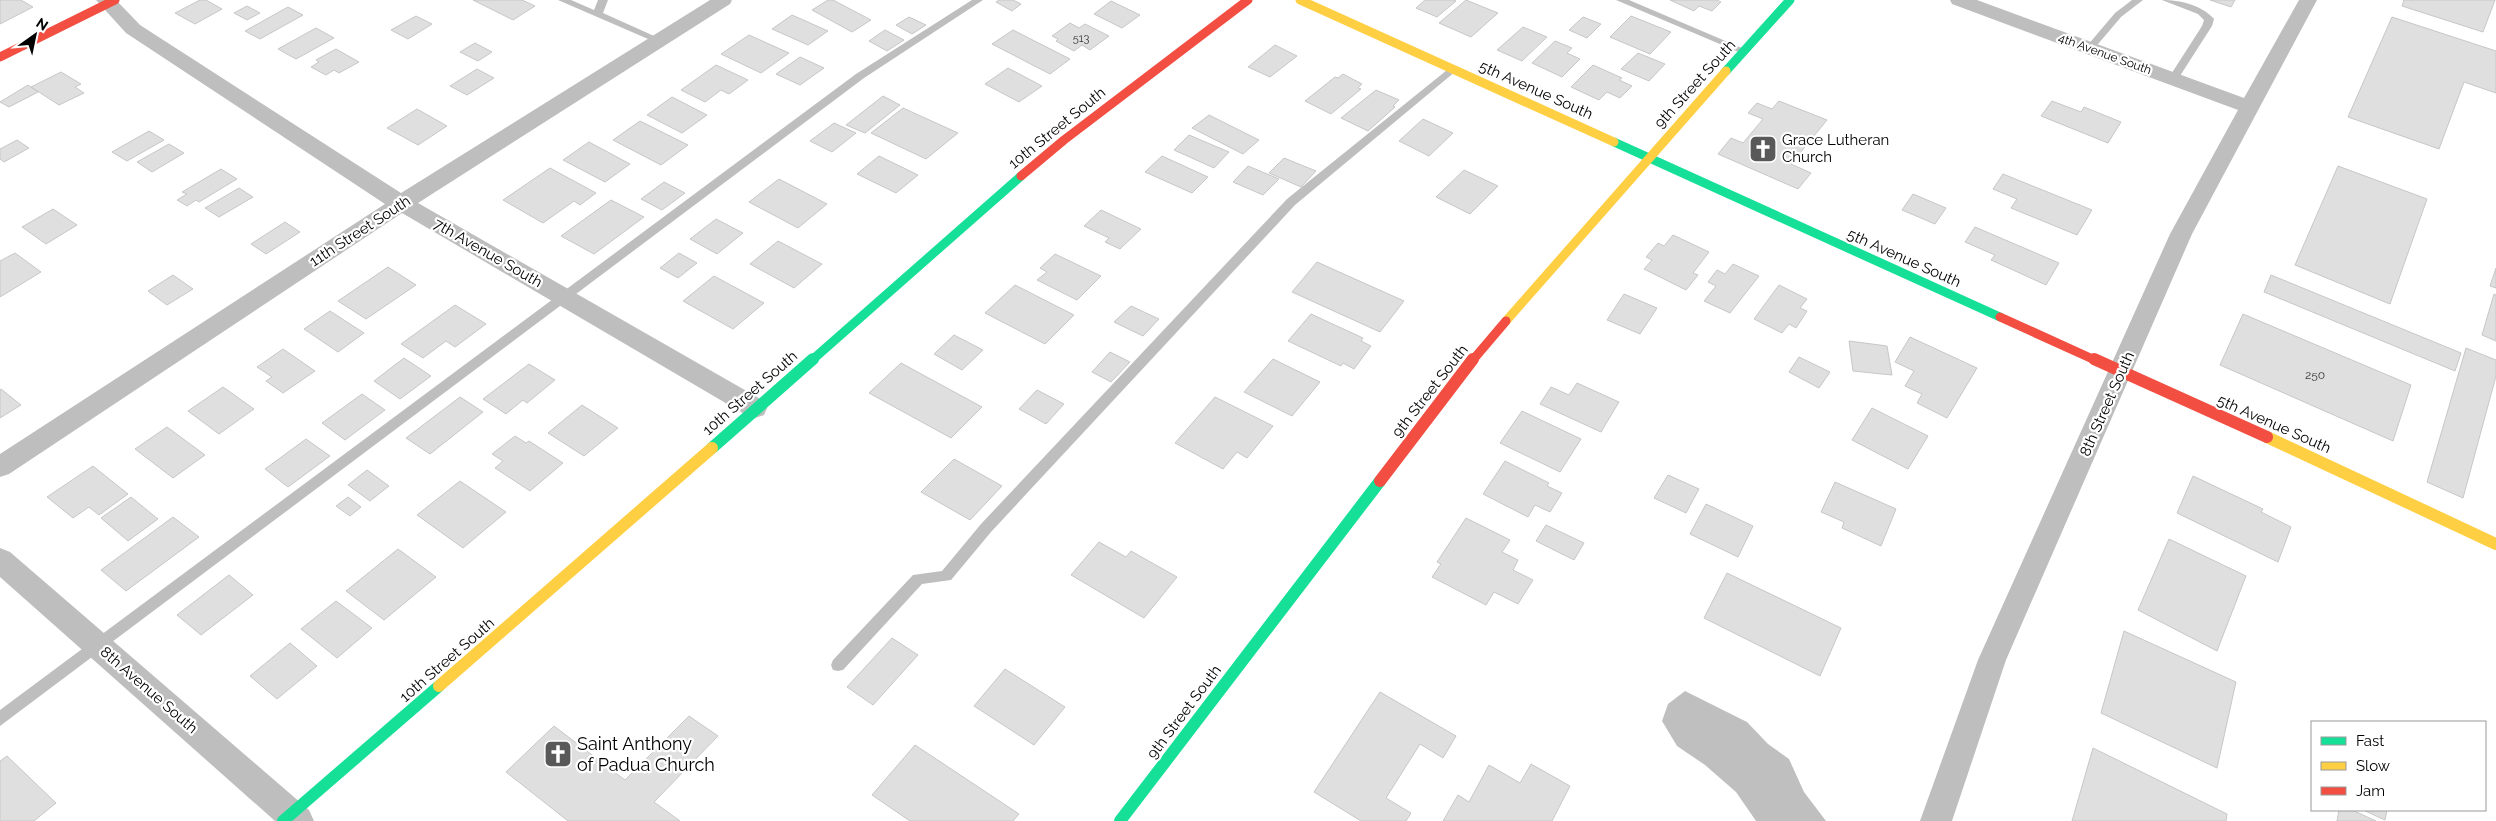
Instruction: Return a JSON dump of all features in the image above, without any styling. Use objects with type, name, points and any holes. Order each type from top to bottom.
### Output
[{"type":"street","name":"11th Street South","points":[[0,467],[404,204],[723,0]]},
{"type":"street","name":"10th Street South","points":[[290,819],[954,234],[1064,140],[1248,0]]},
{"type":"street","name":"5th Avenue South","points":[[1300,0],[2496,544]]},
{"type":"street","name":"9th Street South","points":[[1120,821],[1470,363],[1790,0]]},
{"type":"street","name":"4th Avenue South","points":[[1959,0],[2251,108]]},
{"type":"street","name":"8th Street South","points":[[1936,821],[1992,660],[2181,234],[2308,0]]},
{"type":"street","name":"7th Avenue South","points":[[109,1],[133,29],[404,204],[755,408]]},
{"type":"street","points":[[0,57],[109,1]]},
{"type":"street","name":"8th Avenue South","points":[[0,560],[290,819]]},
{"type":"lane","points":[[564,0],[658,40]]},
{"type":"lane","points":[[597,15],[603,0]]},
{"type":"lane","points":[[0,719],[860,76],[978,0]]},
{"type":"lane","points":[[1621,0],[1744,51]]},
{"type":"lane","points":[[2090,48],[2118,15],[2138,0]]},
{"type":"lane","points":[[2166,0],[2201,12],[2209,19],[2207,26],[2173,79]]},
{"type":"lane","points":[[838,665],[918,579],[946,576],[986,528],[1291,202],[1452,69]]},
{"type":"shaded area","points":[[1685,691],[1747,722],[1768,744],[1789,759],[1804,792],[1826,821],[1756,821],[1736,792],[1705,765],[1677,746],[1662,721],[1668,704]]},
{"type":"building","points":[[0,0],[21,0],[33,7],[0,24]]},
{"type":"building","points":[[200,0],[206,0],[222,9],[195,24],[175,13]]},
{"type":"building","points":[[473,0],[522,0],[535,6],[513,20]]},
{"type":"building","points":[[828,0],[833,0],[871,20],[852,32],[812,10]]},
{"type":"building","points":[[999,0],[1013,0],[1021,4],[1012,11],[996,2]]},
{"type":"building","points":[[1425,0],[1456,1],[1437,17],[1416,8]]},
{"type":"building","points":[[1466,0],[1498,13],[1471,37],[1439,23]]},
{"type":"building","points":[[1670,0],[1717,0],[1721,2],[1712,11],[1699,6],[1694,11]]},
{"type":"building","points":[[2210,0],[2235,0],[2231,7]]},
{"type":"building","points":[[2404,0],[2495,0],[2483,32],[2402,6]]},
{"type":"building","points":[[1111,1],[1140,15],[1122,28],[1094,14]]},
{"type":"building","points":[[247,6],[260,13],[247,20],[234,13]]},
{"type":"building","points":[[288,7],[303,15],[260,39],[245,31]]},
{"type":"building","points":[[792,15],[828,31],[808,45],[772,29]]},
{"type":"building","points":[[416,16],[432,24],[408,39],[391,30]]},
{"type":"building","points":[[1631,16],[1671,32],[1650,54],[1610,37]]},
{"type":"building","points":[[909,17],[926,25],[912,34],[896,25]]},
{"type":"building","points":[[1583,17],[1601,24],[1587,38],[1569,30]]},
{"type":"building","points":[[2392,17],[2496,51],[2496,93],[2464,82],[2439,149],[2348,117]]},
{"type":"building","points":[[1070,23],[1079,28],[1085,24],[1109,36],[1090,50],[1082,45],[1074,51],[1056,41],[1058,39],[1052,36]]},
{"type":"building","points":[[1523,27],[1547,37],[1522,61],[1497,50]]},
{"type":"building","points":[[316,28],[334,38],[296,59],[278,49]]},
{"type":"building","points":[[885,30],[904,40],[887,51],[869,41]]},
{"type":"building","points":[[1013,30],[1070,59],[1050,74],[992,44]]},
{"type":"building","points":[[749,35],[789,53],[761,73],[721,54]]},
{"type":"building","points":[[1555,41],[1572,48],[1567,53],[1580,59],[1562,77],[1532,63]]},
{"type":"building","points":[[475,43],[492,52],[478,61],[460,52]]},
{"type":"building","points":[[1275,45],[1297,56],[1270,77],[1248,67]]},
{"type":"building","points":[[336,49],[359,62],[339,73],[334,70],[326,75],[311,67],[319,62],[316,60]]},
{"type":"building","points":[[1638,53],[1665,64],[1649,81],[1621,69]]},
{"type":"building","points":[[800,57],[824,68],[800,85],[776,74]]},
{"type":"building","points":[[716,65],[748,80],[729,94],[721,90],[705,102],[681,90]]},
{"type":"building","points":[[1593,65],[1622,78],[1619,80],[1632,86],[1620,98],[1607,92],[1599,100],[1571,87]]},
{"type":"building","points":[[1008,68],[1042,86],[1019,102],[985,84]]},
{"type":"building","points":[[477,69],[494,78],[467,95],[450,86]]},
{"type":"building","points":[[61,72],[81,84],[75,87],[84,93],[59,105],[31,87]]},
{"type":"building","points":[[1343,74],[1362,84],[1358,88],[1361,89],[1331,114],[1305,101],[1335,77],[1338,78]]},
{"type":"building","points":[[28,85],[38,92],[9,107],[0,102]]},
{"type":"building","points":[[1376,90],[1399,100],[1393,106],[1395,107],[1368,131],[1341,118]]},
{"type":"building","points":[[883,96],[900,105],[865,133],[846,125]]},
{"type":"building","points":[[672,97],[707,115],[682,133],[647,115]]},
{"type":"building","name":"Grace Lutheran Church","points":[[1779,101],[1827,120],[1791,164],[1811,173],[1798,189],[1718,154],[1731,138],[1743,143],[1763,119],[1748,113],[1757,103],[1772,109]]},
{"type":"building","points":[[2052,101],[2081,112],[2084,107],[2121,122],[2108,143],[2041,116]]},
{"type":"building","points":[[903,108],[958,133],[926,159],[871,133]]},
{"type":"building","points":[[417,109],[447,126],[418,145],[387,128]]},
{"type":"building","points":[[1209,115],[1259,140],[1243,154],[1192,128]]},
{"type":"building","points":[[1423,119],[1453,133],[1429,156],[1399,141]]},
{"type":"building","points":[[640,121],[688,145],[661,165],[613,140]]},
{"type":"building","points":[[834,123],[856,133],[832,152],[810,141]]},
{"type":"building","points":[[149,131],[164,140],[127,161],[112,152]]},
{"type":"building","points":[[1189,135],[1229,152],[1214,168],[1174,150]]},
{"type":"building","points":[[17,140],[29,148],[4,162],[0,159],[0,149]]},
{"type":"building","points":[[589,142],[630,164],[605,182],[563,160]]},
{"type":"building","points":[[169,144],[184,153],[152,172],[137,162]]},
{"type":"building","points":[[879,156],[918,175],[896,193],[857,174]]},
{"type":"building","points":[[1162,156],[1208,177],[1192,193],[1145,172]]},
{"type":"building","points":[[1284,158],[1316,171],[1301,187],[1269,173]]},
{"type":"building","points":[[1248,166],[1279,179],[1263,195],[1233,182]]},
{"type":"building","points":[[2338,166],[2427,199],[2390,304],[2295,265]]},
{"type":"building","points":[[550,168],[596,193],[580,205],[574,201],[543,223],[503,200]]},
{"type":"building","points":[[221,169],[237,179],[199,202],[196,200],[187,206],[177,200],[187,194],[182,192]]},
{"type":"building","points":[[1464,170],[1498,186],[1470,214],[1436,197]]},
{"type":"building","points":[[2003,174],[2092,210],[2077,235],[2011,208],[2017,199],[1993,189]]},
{"type":"building","points":[[779,179],[827,204],[798,228],[749,202]]},
{"type":"building","points":[[664,182],[685,193],[662,210],[641,199]]},
{"type":"building","points":[[239,188],[253,197],[219,217],[205,208]]},
{"type":"building","points":[[1913,194],[1946,208],[1935,224],[1902,210]]},
{"type":"building","points":[[611,200],[644,217],[594,254],[561,236]]},
{"type":"building","points":[[53,209],[77,225],[46,244],[22,227]]},
{"type":"building","points":[[1101,210],[1141,229],[1120,249],[1105,242],[1109,238],[1084,226]]},
{"type":"building","points":[[716,219],[743,233],[717,254],[690,239]]},
{"type":"building","points":[[285,222],[300,232],[266,254],[251,244]]},
{"type":"building","points":[[1975,227],[2059,263],[2046,285],[1991,260],[1995,255],[1965,242]]},
{"type":"building","points":[[1673,235],[1709,252],[1693,273],[1698,275],[1686,290],[1644,269],[1652,260],[1646,257],[1658,243],[1664,246]]},
{"type":"building","points":[[778,241],[822,264],[794,288],[750,264]]},
{"type":"building","points":[[15,253],[41,272],[0,297],[0,261]]},
{"type":"building","points":[[679,253],[697,263],[678,278],[660,268]]},
{"type":"building","points":[[1055,254],[1101,276],[1077,300],[1037,280],[1047,272],[1040,268]]},
{"type":"building","points":[[1317,262],[1404,301],[1380,332],[1292,292]]},
{"type":"building","points":[[1733,264],[1759,276],[1730,313],[1704,301],[1716,286],[1708,282],[1717,270],[1725,274]]},
{"type":"building","points":[[388,267],[416,285],[366,319],[338,301]]},
{"type":"building","points":[[2496,268],[2496,288],[2490,286]]},
{"type":"building","points":[[173,275],[193,289],[167,305],[148,291]]},
{"type":"building","points":[[2271,275],[2461,353],[2455,371],[2264,292]]},
{"type":"building","points":[[714,276],[764,303],[733,329],[683,301]]},
{"type":"building","points":[[1015,285],[1074,315],[1045,344],[985,313]]},
{"type":"building","points":[[1779,285],[1807,299],[1800,308],[1807,311],[1796,328],[1789,324],[1782,333],[1754,319]]},
{"type":"building","points":[[1624,294],[1657,308],[1640,334],[1607,320]]},
{"type":"building","points":[[2494,294],[2496,295],[2496,341],[2482,335]]},
{"type":"building","points":[[455,305],[486,324],[455,347],[446,341],[423,358],[401,344]]},
{"type":"building","points":[[1131,306],[1159,319],[1143,336],[1114,322]]},
{"type":"building","points":[[330,311],[364,333],[338,352],[304,329]]},
{"type":"building","points":[[1311,314],[1363,338],[1361,341],[1371,346],[1354,369],[1343,363],[1341,366],[1288,341]]},
{"type":"building","points":[[2243,314],[2411,385],[2393,441],[2220,365]]},
{"type":"building","points":[[954,335],[983,350],[962,370],[934,354]]},
{"type":"building","points":[[1910,337],[1977,368],[1947,418],[1917,403],[1922,394],[1905,386],[1914,371],[1895,362]]},
{"type":"building","points":[[1849,341],[1887,346],[1892,375],[1853,371]]},
{"type":"building","points":[[2466,348],[2496,360],[2496,376],[2463,498],[2427,482]]},
{"type":"building","points":[[283,349],[315,371],[283,393],[266,381],[272,377],[257,367]]},
{"type":"building","points":[[1110,352],[1130,362],[1111,382],[1092,372]]},
{"type":"building","points":[[1799,357],[1830,372],[1819,388],[1789,372]]},
{"type":"building","points":[[404,358],[431,376],[400,399],[374,381]]},
{"type":"building","points":[[1273,359],[1320,382],[1292,416],[1244,392]]},
{"type":"building","points":[[901,363],[982,407],[951,438],[869,393]]},
{"type":"building","points":[[529,364],[555,380],[527,403],[523,400],[506,414],[483,399]]},
{"type":"building","points":[[1577,383],[1619,402],[1601,432],[1540,404],[1551,387],[1569,395]]},
{"type":"building","points":[[223,387],[254,409],[219,434],[188,411]]},
{"type":"building","points":[[0,390],[21,405],[0,418]]},
{"type":"building","points":[[1037,390],[1064,404],[1046,424],[1019,409]]},
{"type":"building","points":[[362,394],[385,410],[345,440],[322,423]]},
{"type":"building","points":[[460,397],[483,412],[430,454],[406,438]]},
{"type":"building","points":[[1215,397],[1273,426],[1247,458],[1237,452],[1223,469],[1175,443]]},
{"type":"building","points":[[582,405],[618,428],[584,456],[548,433]]},
{"type":"building","points":[[1872,408],[1928,436],[1908,469],[1852,440]]},
{"type":"building","points":[[1522,411],[1581,439],[1560,472],[1500,443]]},
{"type":"building","points":[[167,427],[205,455],[173,478],[135,449]]},
{"type":"building","points":[[515,436],[526,443],[529,441],[563,463],[530,491],[495,468],[503,461],[492,454]]},
{"type":"building","points":[[306,439],[330,456],[288,487],[265,469]]},
{"type":"building","points":[[954,459],[1002,486],[970,520],[921,492]]},
{"type":"building","points":[[1505,461],[1549,483],[1547,486],[1562,493],[1550,512],[1535,505],[1528,517],[1483,494]]},
{"type":"building","points":[[93,466],[128,494],[99,515],[89,507],[73,518],[47,497]]},
{"type":"building","points":[[367,470],[389,486],[370,501],[348,485]]},
{"type":"building","points":[[1668,475],[1699,489],[1686,513],[1654,498]]},
{"type":"building","points":[[2193,476],[2263,509],[2261,512],[2291,527],[2278,562],[2177,513]]},
{"type":"building","points":[[460,481],[506,512],[463,548],[417,515]]},
{"type":"building","points":[[1835,482],[1896,509],[1881,546],[1842,528],[1844,522],[1821,512]]},
{"type":"building","points":[[131,497],[158,519],[128,541],[101,518]]},
{"type":"building","points":[[348,497],[361,507],[350,516],[336,506]]},
{"type":"building","points":[[1706,504],[1753,526],[1738,557],[1690,534]]},
{"type":"building","points":[[173,517],[199,537],[126,591],[101,570]]},
{"type":"building","points":[[1466,518],[1510,540],[1502,552],[1518,560],[1513,570],[1533,580],[1518,604],[1494,592],[1486,605],[1432,577],[1441,564],[1437,562]]},
{"type":"building","points":[[1546,525],[1584,543],[1574,560],[1536,541]]},
{"type":"building","points":[[2169,539],[2246,576],[2217,651],[2138,610]]},
{"type":"building","points":[[1099,542],[1126,557],[1131,551],[1177,577],[1144,618],[1071,575]]},
{"type":"building","points":[[398,549],[436,577],[384,620],[346,591]]},
{"type":"building","points":[[1727,573],[1841,628],[1820,676],[1704,618]]},
{"type":"building","points":[[229,575],[253,595],[201,635],[177,615]]},
{"type":"building","points":[[336,601],[372,628],[337,658],[301,629]]},
{"type":"building","points":[[2124,631],[2236,682],[2217,768],[2101,713]]},
{"type":"building","points":[[892,638],[918,655],[873,705],[847,687]]},
{"type":"building","points":[[290,643],[317,666],[277,699],[250,676]]},
{"type":"building","points":[[1005,669],[1065,707],[1034,745],[974,706]]},
{"type":"building","points":[[1380,692],[1456,736],[1443,758],[1420,744],[1386,798],[1411,813],[1406,821],[1361,821],[1314,792]]},
{"type":"building","name":"Saint Anthony of Padua Church","points":[[689,716],[718,736],[654,802],[680,821],[568,821],[506,772],[554,726],[625,780]]},
{"type":"building","points":[[915,745],[1019,814],[1013,821],[910,821],[872,795]]},
{"type":"building","points":[[2093,748],[2227,814],[2226,821],[2072,821]]},
{"type":"building","points":[[7,756],[56,803],[34,821],[0,821],[0,761]]},
{"type":"building","points":[[1531,764],[1570,786],[1552,821],[1443,821],[1458,795],[1469,802],[1489,765],[1520,783]]},
{"type":"building","points":[[2339,811],[2354,811],[2376,821],[2337,821]]},
{"type":"building","points":[[2365,811],[2387,811],[2385,820]]},
{"type":"traffic: fast","points":[[1726,71],[1790,0]]},
{"type":"traffic: fast","points":[[1614,142],[2000,317]]},
{"type":"traffic: fast","points":[[712,448],[1021,176]]},
{"type":"traffic: fast","points":[[1120,821],[1380,481]]},
{"type":"traffic: fast","points":[[283,821],[439,686]]},
{"type":"traffic: slow","points":[[1300,0],[1614,142]]},
{"type":"traffic: slow","points":[[1506,321],[1726,71]]},
{"type":"traffic: slow","points":[[2267,437],[2496,544]]},
{"type":"traffic: slow","points":[[439,686],[712,448]]},
{"type":"traffic: jam","points":[[0,57],[115,0]]},
{"type":"traffic: jam","points":[[1021,176],[1064,140],[1248,0]]},
{"type":"traffic: jam","points":[[2000,317],[2267,437]]},
{"type":"traffic: jam","points":[[1380,481],[1470,363],[1506,321]]},
{"type":"place","name":"Grace Lutheran Church","points":[[1763,149]]},
{"type":"place","name":"Saint Anthony of Padua Church","points":[[558,754]]}]
